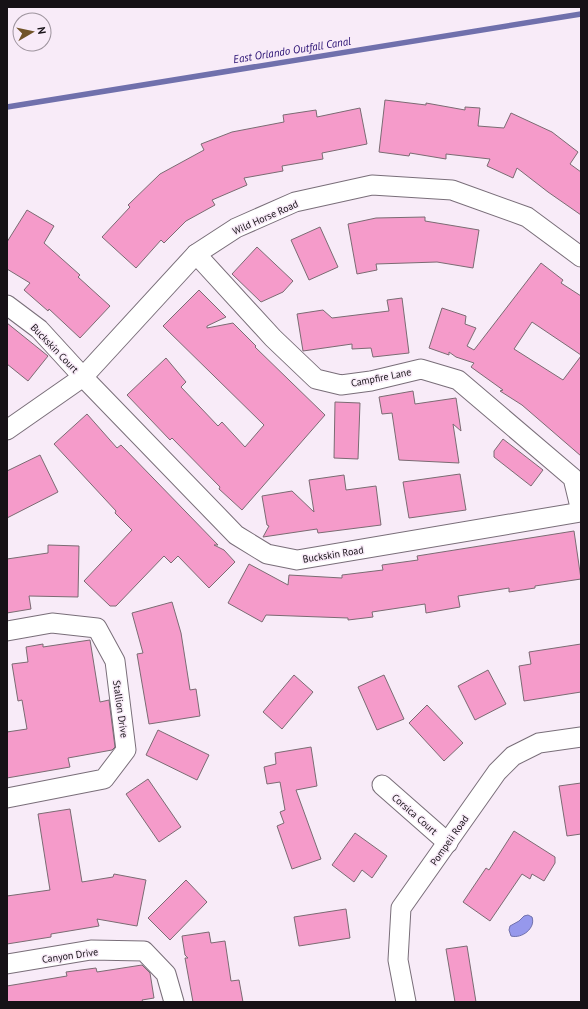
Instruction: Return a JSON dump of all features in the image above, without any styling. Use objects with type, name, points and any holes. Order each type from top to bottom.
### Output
[{"type":"street","name":"Wild Horse Road","points":[[7,430],[83,377],[196,254],[236,228],[295,202],[372,185],[452,190],[527,217],[581,257]]},
{"type":"street","name":"Campfire Lane","points":[[196,254],[273,338],[316,379],[341,385],[371,381],[421,369],[458,380],[573,478],[581,511]]},
{"type":"street","name":"Buckskin Court","points":[[7,305],[39,329],[83,377]]},
{"type":"street","name":"Buckskin Road","points":[[83,377],[236,535],[267,554],[297,560],[581,511]]},
{"type":"street","name":"Stallion Drive","points":[[7,631],[52,623],[97,628],[115,661],[126,750],[104,779],[7,798]]},
{"type":"street","name":"Pompeii Road","points":[[406,1002],[398,960],[401,908],[497,772],[513,756],[539,743],[581,737]]},
{"type":"street","name":"Corsica Court","points":[[382,785],[448,843]]},
{"type":"street","name":"Canyon Drive","points":[[7,964],[91,950],[144,951],[166,974],[174,1002]]},
{"type":"water","points":[[528,915],[532,917],[533,921],[530,929],[519,936],[511,936],[509,930],[510,926],[524,916]]},
{"type":"building","points":[[385,100],[426,105],[426,103],[465,110],[465,107],[480,108],[478,126],[504,128],[511,113],[552,132],[578,152],[570,164],[581,172],[581,215],[517,168],[513,178],[487,166],[490,159],[446,154],[446,159],[410,153],[409,156],[379,152]]},
{"type":"building","points":[[360,108],[367,144],[322,153],[323,159],[282,166],[283,171],[244,178],[247,185],[212,200],[215,205],[186,221],[164,243],[161,240],[136,268],[102,237],[130,207],[128,205],[160,174],[204,150],[201,144],[232,132],[284,122],[283,115],[316,110],[317,117]]},
{"type":"building","points":[[27,210],[54,226],[44,243],[80,275],[78,277],[110,306],[80,338],[49,309],[48,311],[24,290],[30,283],[7,269],[7,242]]},
{"type":"building","points":[[425,217],[425,221],[479,230],[473,268],[437,262],[376,264],[377,270],[357,274],[348,224],[376,218]]},
{"type":"building","points":[[320,227],[338,267],[309,280],[291,240]]},
{"type":"building","points":[[257,247],[293,281],[283,292],[261,302],[232,274]]},
{"type":"building","points":[[541,263],[563,280],[561,283],[581,296],[581,355],[532,322],[514,349],[563,380],[581,356],[581,456],[522,405],[500,391],[503,390],[471,367],[474,363],[456,357],[449,352],[449,355],[429,348],[442,308],[466,316],[465,324],[476,328],[467,346],[474,350]]},
{"type":"building","points":[[199,290],[226,317],[207,326],[207,328],[233,323],[256,346],[255,347],[325,415],[242,510],[219,489],[220,487],[172,438],[170,440],[127,395],[166,358],[186,382],[181,387],[218,426],[222,422],[245,447],[264,425],[163,326]]},
{"type":"building","points":[[402,298],[409,353],[373,357],[371,348],[352,349],[352,344],[303,351],[297,314],[323,310],[332,318],[389,311],[387,300]]},
{"type":"building","points":[[7,323],[48,356],[28,381],[7,364]]},
{"type":"building","points":[[413,391],[415,404],[456,398],[461,431],[453,424],[459,463],[399,460],[392,413],[382,414],[379,397]]},
{"type":"building","points":[[335,402],[360,403],[358,459],[334,458]]},
{"type":"building","points":[[87,414],[117,448],[121,445],[218,545],[214,545],[224,550],[235,562],[209,588],[178,556],[171,563],[164,556],[116,606],[110,606],[84,581],[132,530],[54,444]]},
{"type":"building","points":[[503,439],[543,470],[531,486],[494,457],[494,451]]},
{"type":"building","points":[[40,455],[58,492],[7,518],[7,471]]},
{"type":"building","points":[[460,474],[466,510],[409,518],[403,482]]},
{"type":"building","points":[[344,475],[346,490],[376,486],[381,525],[318,533],[317,529],[263,537],[269,526],[267,525],[262,496],[292,491],[314,512],[309,480]]},
{"type":"building","points":[[574,531],[581,579],[535,586],[535,588],[509,592],[509,588],[458,596],[460,607],[426,613],[425,604],[372,612],[373,617],[348,620],[348,618],[266,615],[262,622],[228,603],[249,564],[288,585],[289,575],[342,578],[342,575],[383,570],[382,565],[418,560],[417,556]]},
{"type":"building","points":[[48,545],[79,546],[78,597],[29,596],[31,609],[7,613],[7,559],[48,553]]},
{"type":"building","points":[[172,602],[181,633],[190,690],[196,689],[200,716],[149,724],[137,654],[143,653],[132,613]]},
{"type":"building","points":[[90,640],[100,702],[109,700],[115,747],[112,750],[68,758],[70,767],[7,778],[7,732],[27,729],[22,700],[18,701],[12,664],[28,662],[26,647],[43,644],[43,647]]},
{"type":"building","points":[[581,644],[581,692],[524,701],[519,666],[531,664],[529,652]]},
{"type":"building","points":[[488,670],[506,704],[475,720],[458,686]]},
{"type":"building","points":[[294,675],[313,692],[282,729],[263,712]]},
{"type":"building","points":[[384,675],[404,719],[377,730],[358,687]]},
{"type":"building","points":[[427,705],[463,743],[444,761],[409,723]]},
{"type":"building","points":[[158,730],[209,755],[197,780],[146,755]]},
{"type":"building","points":[[311,747],[317,786],[296,790],[321,859],[292,869],[277,826],[284,823],[280,812],[285,810],[280,782],[267,784],[264,767],[276,764],[275,753]]},
{"type":"building","points":[[148,779],[181,827],[159,842],[126,794]]},
{"type":"building","points":[[581,783],[581,834],[567,836],[559,786]]},
{"type":"building","points":[[70,809],[82,882],[113,877],[114,874],[146,880],[137,926],[97,919],[99,926],[51,934],[51,937],[7,944],[7,896],[50,890],[38,814]]},
{"type":"building","points":[[514,831],[555,857],[555,863],[544,881],[532,874],[530,879],[522,874],[490,921],[463,902],[486,868],[489,870]]},
{"type":"building","points":[[355,833],[387,856],[372,878],[362,870],[354,882],[332,865]]},
{"type":"building","points":[[186,880],[207,902],[170,940],[148,918]]},
{"type":"building","points":[[346,909],[350,938],[299,946],[294,917]]},
{"type":"building","points":[[209,932],[211,943],[225,941],[231,981],[239,980],[243,1002],[193,1002],[185,958],[188,958],[185,955],[182,936]]},
{"type":"building","points":[[467,946],[476,1002],[455,1002],[446,949]]},
{"type":"building","points":[[142,965],[150,973],[154,998],[142,1000],[143,1002],[7,1002],[7,986],[67,976],[66,972],[96,968],[97,972]]},
{"type":"waterway","name":"East Orlando Outfall Canal","points":[[7,107],[581,14]]}]
